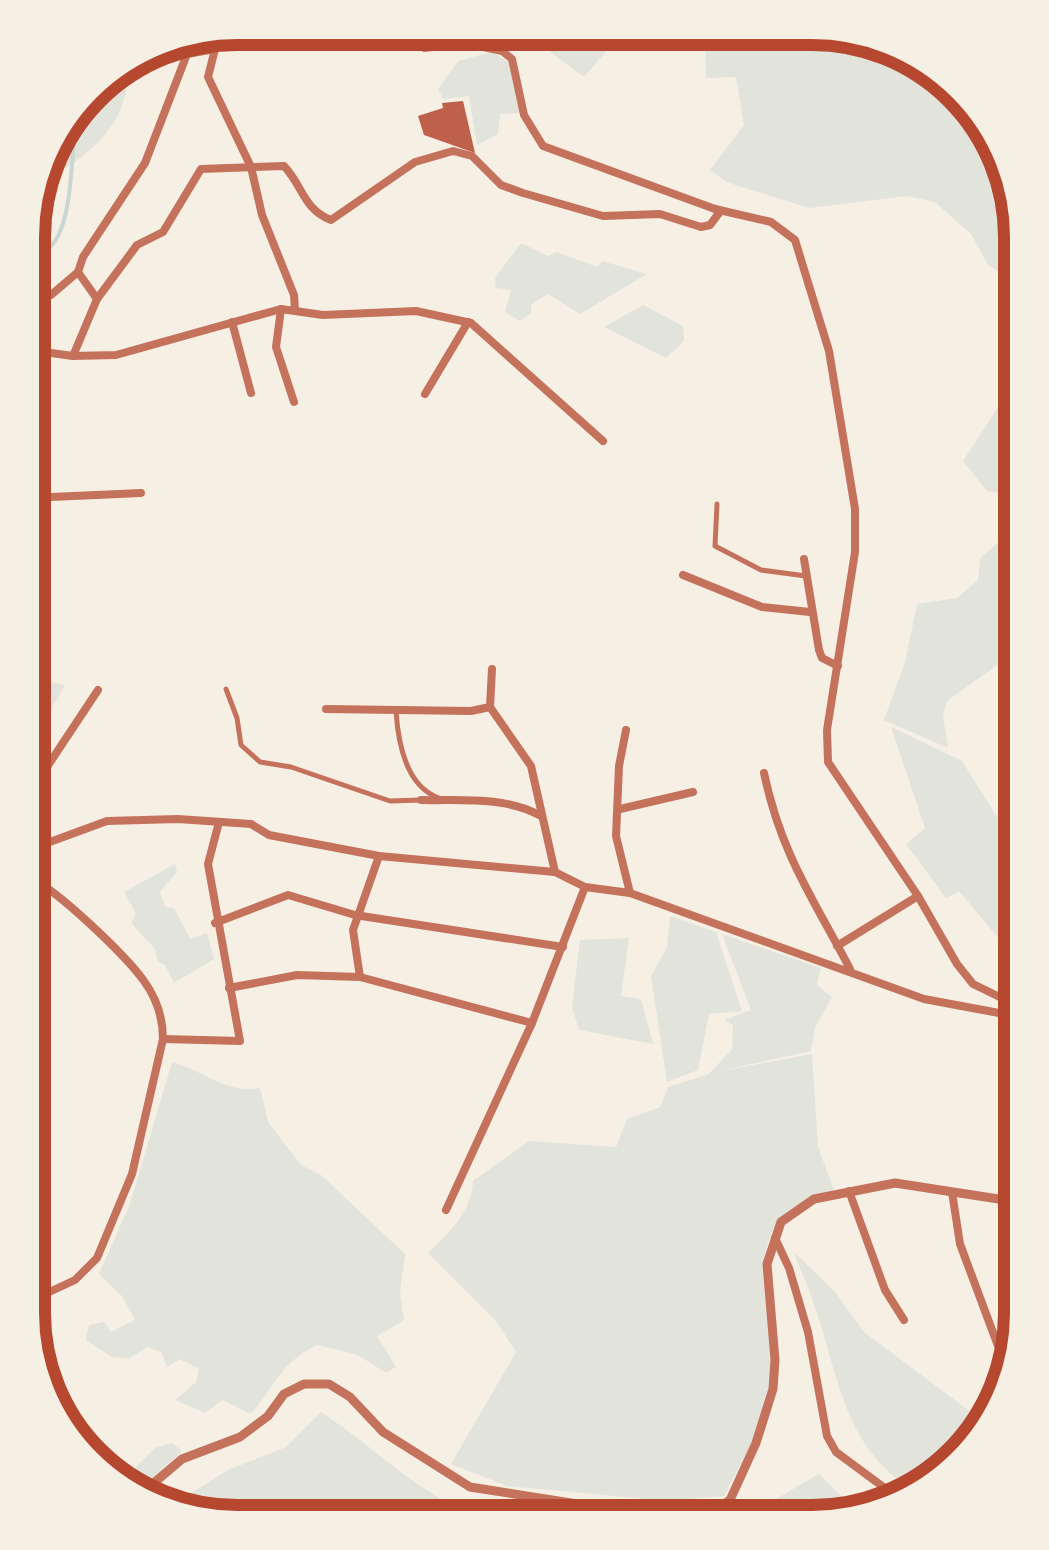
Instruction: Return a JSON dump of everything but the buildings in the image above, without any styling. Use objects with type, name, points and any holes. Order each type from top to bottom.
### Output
[{"type":"street","points":[[418,45],[449,45]]},
{"type":"street","points":[[476,45],[502,50],[512,59],[524,115],[543,146],[786,230],[803,256],[836,387],[855,509],[855,552],[827,730],[828,762],[973,984],[1004,999]]},
{"type":"street","points":[[217,47],[208,77],[251,167],[262,215],[294,295],[294,310]]},
{"type":"street","points":[[45,296],[51,295],[78,272],[95,236],[145,163],[187,54],[215,49]]},
{"type":"street","points":[[73,356],[97,299],[137,245],[162,232],[195,173],[208,168],[284,166],[296,180],[306,205],[331,220],[415,162],[453,151],[472,156],[501,185],[603,216],[660,214],[701,227],[715,220],[719,212],[715,208]]},
{"type":"street","points":[[78,272],[97,299]]},
{"type":"street","points":[[281,308],[276,347],[294,402]]},
{"type":"street","points":[[45,352],[116,355],[281,308],[323,316],[416,310],[468,322],[603,441]]},
{"type":"street","points":[[232,322],[251,394]]},
{"type":"street","points":[[425,394],[468,322]]},
{"type":"street","points":[[45,497],[141,493]]},
{"type":"street","points":[[717,504],[714,546],[761,570],[806,576]]},
{"type":"street","points":[[804,560],[810,612],[822,658],[838,666]]},
{"type":"street","points":[[683,575],[762,607],[810,612]]},
{"type":"street","points":[[492,669],[487,694],[490,707],[531,766],[539,815],[555,872]]},
{"type":"street","points":[[226,688],[238,718],[240,745],[260,762],[291,766],[390,801],[446,800],[523,807],[539,815]]},
{"type":"street","points":[[45,763],[98,690]]},
{"type":"street","points":[[326,710],[471,711],[490,707]]},
{"type":"street","points":[[396,711],[402,758],[425,793],[446,800]]},
{"type":"street","points":[[626,730],[619,766],[616,836],[630,894]]},
{"type":"street","points":[[764,773],[775,825],[808,896],[851,970]]},
{"type":"street","points":[[620,809],[693,792]]},
{"type":"street","points":[[45,844],[107,821],[153,817],[251,824],[269,835],[379,856],[555,872],[585,887],[630,894],[924,999],[998,1014],[1004,1012]]},
{"type":"street","points":[[164,1039],[240,1041],[215,923],[208,864],[218,822]]},
{"type":"street","points":[[360,977],[353,930],[355,914],[379,856]]},
{"type":"street","points":[[446,1210],[532,1023],[585,887]]},
{"type":"street","points":[[45,889],[64,902],[144,981],[163,1017],[164,1039],[132,1174],[97,1258],[75,1280],[45,1295]]},
{"type":"street","points":[[215,923],[288,895],[355,914],[563,947]]},
{"type":"street","points":[[838,946],[918,896]]},
{"type":"street","points":[[229,988],[297,975],[360,977],[532,1023]]},
{"type":"street","points":[[723,1505],[730,1500],[756,1443],[773,1389],[776,1360],[766,1264],[774,1235],[792,1210],[814,1199],[895,1183],[1004,1200]]},
{"type":"street","points":[[849,1191],[885,1290],[904,1320]]},
{"type":"street","points":[[952,1192],[960,1244],[1000,1353]]},
{"type":"street","points":[[774,1235],[790,1268],[808,1332],[826,1436],[836,1452],[887,1490]]},
{"type":"street","points":[[152,1485],[182,1459],[240,1437],[268,1416],[284,1394],[304,1384],[329,1384],[350,1397],[383,1432],[470,1487],[588,1505]]},
{"type":"shaded area","points":[[541,45],[615,45],[584,77]]},
{"type":"shaded area","points":[[705,45],[837,47],[886,60],[908,71],[948,101],[984,152],[1002,212],[1004,275],[988,265],[971,234],[935,202],[907,196],[809,208],[726,182],[710,170],[744,125],[736,77],[706,78]]},
{"type":"shaded area","points":[[491,52],[509,62],[520,113],[500,114],[498,134],[477,145],[469,96],[443,99],[438,89],[458,61]]},
{"type":"shaded area","points":[[129,79],[121,108],[107,133],[55,175],[85,120],[101,101]]},
{"type":"shaded area","points":[[521,243],[548,256],[557,252],[597,267],[602,261],[647,274],[580,314],[548,294],[531,305],[531,314],[520,321],[505,312],[511,290],[496,288],[495,278]]},
{"type":"shaded area","points":[[643,305],[683,326],[684,341],[666,358],[604,327]]},
{"type":"shaded area","points":[[1004,398],[1004,494],[987,491],[963,461]]},
{"type":"shaded area","points":[[1004,538],[1004,660],[947,701],[943,716],[948,748],[884,720],[905,662],[917,604],[957,598],[978,580],[980,558]]},
{"type":"shaded area","points":[[45,681],[65,685],[45,720]]},
{"type":"shaded area","points":[[891,727],[962,761],[1004,828],[1004,945],[959,891],[946,898],[906,844],[925,828]]},
{"type":"shaded area","points":[[175,864],[177,872],[160,892],[165,907],[174,908],[190,939],[207,933],[214,959],[174,983],[165,965],[158,962],[155,949],[131,923],[136,914],[124,892]]},
{"type":"shaded area","points":[[670,916],[716,932],[742,1011],[709,1014],[698,1070],[667,1082],[651,976],[667,948]]},
{"type":"shaded area","points":[[722,934],[821,968],[817,985],[832,997],[815,1028],[811,1051],[715,1072],[812,1054],[818,1147],[834,1190],[800,1204],[779,1221],[768,1243],[764,1267],[770,1382],[764,1412],[745,1455],[724,1496],[666,1501],[507,1486],[451,1464],[516,1352],[496,1321],[428,1253],[464,1212],[473,1181],[529,1141],[616,1147],[627,1119],[660,1107],[668,1087],[709,1074],[732,1049],[733,1025],[724,1020],[751,1010]]},
{"type":"shaded area","points":[[629,938],[621,996],[641,999],[653,1044],[579,1030],[572,1007],[580,940]]},
{"type":"shaded area","points":[[172,1062],[226,1085],[260,1088],[268,1122],[301,1165],[321,1175],[405,1254],[400,1293],[404,1320],[377,1336],[396,1367],[386,1373],[358,1355],[317,1345],[286,1367],[251,1414],[223,1400],[205,1413],[175,1400],[196,1382],[199,1369],[180,1359],[167,1367],[162,1353],[148,1347],[128,1359],[112,1357],[86,1340],[89,1325],[104,1322],[111,1332],[135,1320],[122,1296],[99,1274],[130,1204]]},
{"type":"shaded area","points":[[793,1251],[835,1292],[864,1332],[975,1415],[956,1440],[919,1473],[902,1482],[872,1454],[858,1433]]},
{"type":"shaded area","points":[[321,1412],[452,1505],[237,1505],[185,1497],[228,1470],[286,1447]]},
{"type":"shaded area","points":[[87,1432],[133,1470],[155,1448],[172,1443],[182,1451],[147,1482],[110,1457]]},
{"type":"shaded area","points":[[819,1474],[846,1501],[812,1505],[765,1505]]},
{"type":"waterway","points":[[45,250],[58,236],[64,220],[75,136]]}]
